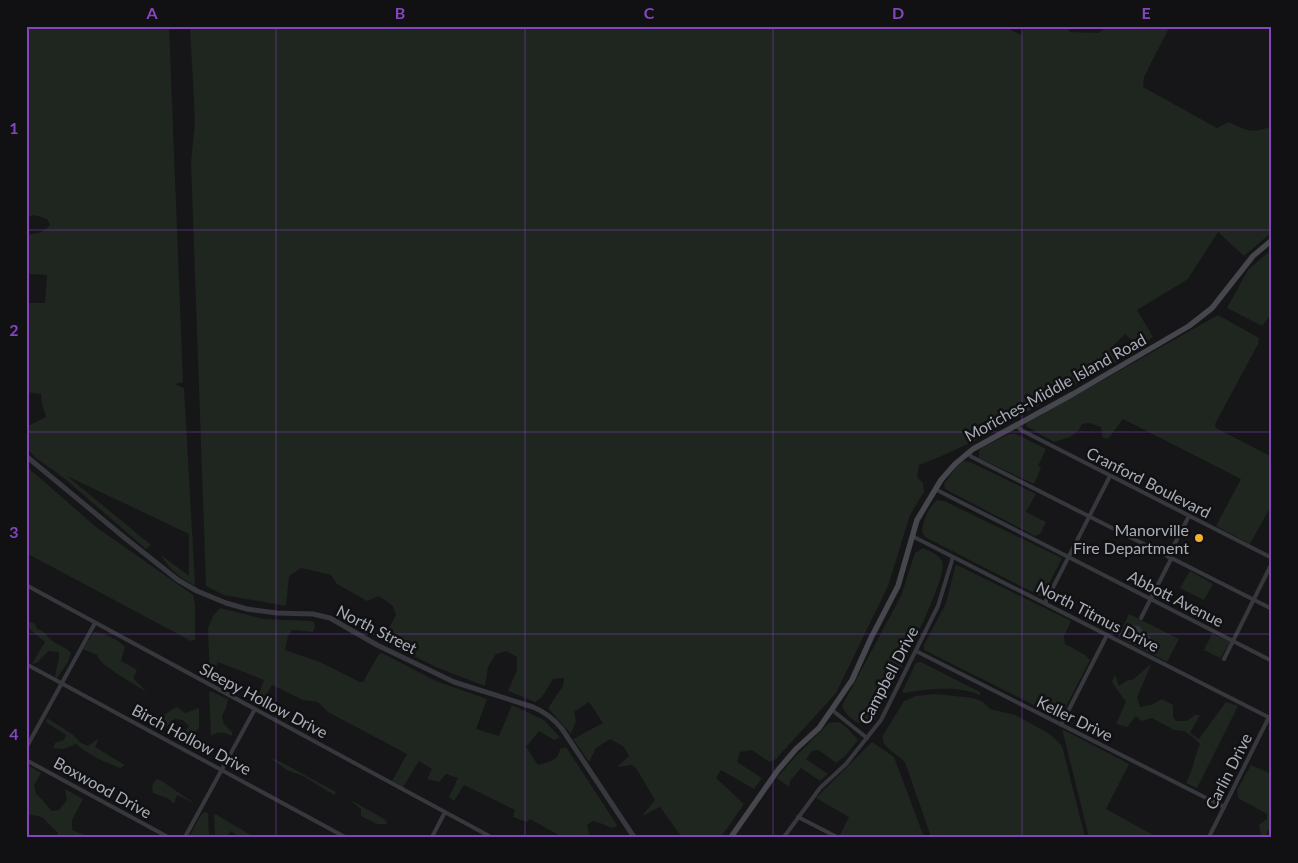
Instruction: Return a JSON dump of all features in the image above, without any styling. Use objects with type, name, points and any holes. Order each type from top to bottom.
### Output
[{"type":"main road","name":"Moriches-Middle Island Road","points":[[731,837],[778,770],[796,749],[819,728],[852,680],[902,574],[917,520],[946,473],[966,453],[1073,394],[1189,326],[1212,308],[1253,256],[1272,240]]},
{"type":"street","name":"Cranford Boulevard","points":[[1016,426],[1272,558]]},
{"type":"street","points":[[966,453],[1272,610]]},
{"type":"street","name":"North Street","points":[[26,456],[173,576],[197,591],[236,607],[277,613],[313,614],[330,618],[377,645],[454,682],[533,707],[545,713],[562,729],[634,837]]},
{"type":"street","points":[[1045,603],[1110,476]]},
{"type":"street","name":"Abbott Avenue","points":[[935,489],[1272,661]]},
{"type":"street","points":[[1141,618],[1189,516]]},
{"type":"street","name":"North Titmus Drive","points":[[912,536],[1270,718]]},
{"type":"street","name":"Campbell Drive","points":[[784,837],[820,788],[846,764],[881,720],[941,599],[953,557]]},
{"type":"street","points":[[1224,659],[1272,563]]},
{"type":"street","name":"Sleepy Hollow Drive","points":[[26,585],[490,837]]},
{"type":"street","points":[[26,748],[95,623]]},
{"type":"street","points":[[1062,725],[1108,635]]},
{"type":"street","name":"Keller Drive","points":[[916,651],[1224,807]]},
{"type":"street","name":"Birch Hollow Drive","points":[[26,664],[345,837]]},
{"type":"street","points":[[185,837],[255,709]]},
{"type":"street","points":[[832,710],[867,738]]},
{"type":"street","name":"Carlin Drive","points":[[1209,837],[1270,718]]},
{"type":"street","name":"Boxwood Drive","points":[[26,760],[168,837]]},
{"type":"street","points":[[432,837],[445,812]]},
{"type":"street","points":[[798,817],[837,837]]},
{"type":"shaded area","points":[[28,26],[169,26],[183,382],[175,384],[184,388],[194,585],[175,572],[161,555],[189,576],[189,534],[67,476],[151,545],[146,549],[64,478],[36,458],[26,447],[26,427],[46,417],[41,394],[26,392],[26,303],[45,303],[47,275],[26,274],[26,234],[39,233],[50,225],[47,219],[34,215],[26,217],[26,56]]},
{"type":"shaded area","points":[[190,26],[1003,26],[1021,35],[1026,26],[1067,26],[1070,32],[1098,33],[1108,26],[1170,26],[1144,77],[1143,87],[1217,128],[1229,122],[1240,128],[1255,131],[1272,126],[1272,232],[1244,256],[1218,232],[1188,279],[1137,310],[1153,337],[1139,347],[1125,334],[1114,345],[1121,360],[971,442],[919,465],[917,477],[923,483],[924,492],[910,515],[888,586],[836,693],[776,759],[769,762],[752,750],[740,752],[737,762],[762,778],[754,789],[721,770],[716,778],[744,804],[721,837],[688,837],[685,835],[680,837],[660,807],[642,816],[655,800],[636,768],[632,765],[617,767],[629,756],[624,747],[610,739],[596,748],[589,762],[573,739],[603,723],[589,702],[574,712],[576,721],[571,734],[548,708],[563,686],[564,678],[553,679],[542,697],[535,702],[508,691],[517,670],[517,657],[506,651],[496,654],[488,667],[485,686],[438,668],[388,643],[384,638],[396,615],[393,606],[379,596],[367,601],[337,584],[331,575],[301,568],[289,576],[286,606],[224,595],[206,586],[191,162],[195,121]]},
{"type":"shaded area","points":[[1272,249],[1272,313],[1262,326],[1227,308],[1248,270]]},
{"type":"shaded area","points":[[1218,315],[1259,338],[1258,344],[1215,424],[1216,428],[1272,457],[1272,504],[1250,544],[1216,526],[1241,479],[1123,419],[1108,439],[1103,438],[1101,427],[1089,423],[1082,424],[1077,432],[1071,436],[1054,442],[1026,426],[1027,423]]},
{"type":"shaded area","points":[[1009,434],[1016,434],[1046,449],[1038,466],[1041,468],[1034,484],[979,458],[981,448]]},
{"type":"shaded area","points":[[963,461],[970,462],[1036,494],[1026,512],[1046,522],[1040,534],[1035,536],[945,489],[944,484]]},
{"type":"shaded area","points":[[26,466],[96,527],[193,595],[195,604],[195,640],[191,641],[26,553]]},
{"type":"shaded area","points":[[937,500],[944,501],[1062,558],[1042,597],[925,537],[922,532],[925,519]]},
{"type":"shaded area","points":[[923,548],[936,555],[942,561],[942,572],[936,589],[916,638],[875,719],[865,724],[861,723],[851,719],[842,706],[901,596],[915,553]]},
{"type":"shaded area","points":[[957,565],[1071,621],[1064,636],[1065,644],[1085,655],[1090,660],[1060,718],[924,650],[924,645],[946,603]]},
{"type":"shaded area","points":[[1190,571],[1213,584],[1204,600],[1180,588]]},
{"type":"shaded area","points":[[220,608],[264,619],[314,622],[313,632],[292,630],[288,636],[285,650],[320,662],[360,682],[363,682],[379,654],[382,653],[436,681],[487,699],[476,729],[499,736],[512,705],[544,720],[559,738],[554,740],[539,731],[526,747],[538,765],[552,760],[557,756],[560,749],[566,747],[617,825],[614,828],[608,827],[593,821],[587,825],[590,837],[562,837],[530,819],[527,822],[513,817],[515,810],[464,785],[454,801],[449,797],[458,778],[446,774],[439,782],[427,779],[432,769],[419,761],[403,787],[392,781],[407,754],[328,712],[318,702],[303,700],[272,685],[258,706],[256,703],[264,680],[218,662],[210,681],[208,628],[213,616]]},
{"type":"shaded area","points":[[1129,614],[1179,639],[1167,662],[1118,637]]},
{"type":"shaded area","points":[[26,620],[35,624],[37,629],[71,653],[68,662],[57,678],[55,676],[59,652],[48,651],[37,663],[32,664],[45,642],[26,626]]},
{"type":"shaded area","points":[[1131,625],[1139,626],[1145,634],[1159,643],[1144,643]]},
{"type":"shaded area","points":[[94,632],[111,637],[125,647],[121,661],[137,670],[133,678],[147,692],[111,670],[97,655],[83,649]]},
{"type":"shaded area","points":[[1212,634],[1229,641],[1220,658],[1204,650]]},
{"type":"shaded area","points":[[921,662],[980,692],[980,695],[952,689],[902,692],[916,663]]},
{"type":"shaded area","points":[[1151,664],[1137,698],[1140,707],[1151,705],[1162,699],[1173,705],[1173,717],[1176,721],[1187,721],[1195,715],[1200,715],[1190,733],[1199,739],[1226,702],[1238,706],[1197,788],[1186,783],[1200,744],[1193,737],[1184,731],[1174,730],[1152,718],[1141,721],[1136,716],[1127,727],[1116,724],[1126,702],[1112,682],[1115,675],[1119,686],[1126,681],[1134,679]]},
{"type":"shaded area","points":[[210,691],[228,699],[222,716],[224,724],[232,732],[232,736],[216,733],[211,736]]},
{"type":"shaded area","points":[[935,694],[973,698],[983,702],[990,709],[1015,715],[1050,734],[1062,746],[1085,837],[931,837],[905,762],[887,747],[884,743],[883,735],[904,701],[916,696]]},
{"type":"shaded area","points":[[177,707],[185,713],[199,708],[199,728],[185,741],[182,736],[189,726],[183,720],[175,719],[163,730],[152,724]]},
{"type":"shaded area","points":[[47,718],[88,746],[99,738],[95,747],[125,765],[120,768],[108,763],[91,755],[76,744],[63,749],[53,748],[55,743],[64,740],[66,735],[46,722]]},
{"type":"shaded area","points":[[839,722],[858,740],[846,755],[836,763],[819,750],[812,751],[806,759],[828,774],[820,781],[801,768],[790,781],[789,787],[777,778],[829,723]]},
{"type":"shaded area","points":[[1062,729],[1129,764],[1106,809],[1157,837],[1089,837]]},
{"type":"shaded area","points":[[872,742],[894,757],[924,837],[844,837],[840,835],[849,817],[816,798]]},
{"type":"shaded area","points":[[270,758],[336,792],[334,795],[303,776],[287,770]]},
{"type":"shaded area","points":[[26,764],[41,773],[34,785],[36,794],[52,811],[59,810],[67,800],[65,789],[83,799],[72,820],[72,830],[90,837],[57,837],[58,833],[42,817],[27,814],[26,803],[29,793],[26,789]]},
{"type":"shaded area","points":[[1251,765],[1272,774],[1272,822],[1265,837],[1260,837],[1259,825],[1267,819],[1267,814],[1238,798],[1237,790]]},
{"type":"shaded area","points":[[156,779],[162,781],[195,804],[177,795],[174,804],[169,799],[153,793],[152,786]]},
{"type":"shaded area","points":[[349,799],[386,820],[387,824],[377,824],[361,816],[361,809]]},
{"type":"shaded area","points":[[204,812],[208,813],[209,837],[189,837],[199,818]]},
{"type":"shaded area","points":[[214,814],[254,837],[240,837],[231,831],[226,837],[215,837]]},
{"type":"place","name":"Manorville Fire Department","points":[[1199,538]]}]
